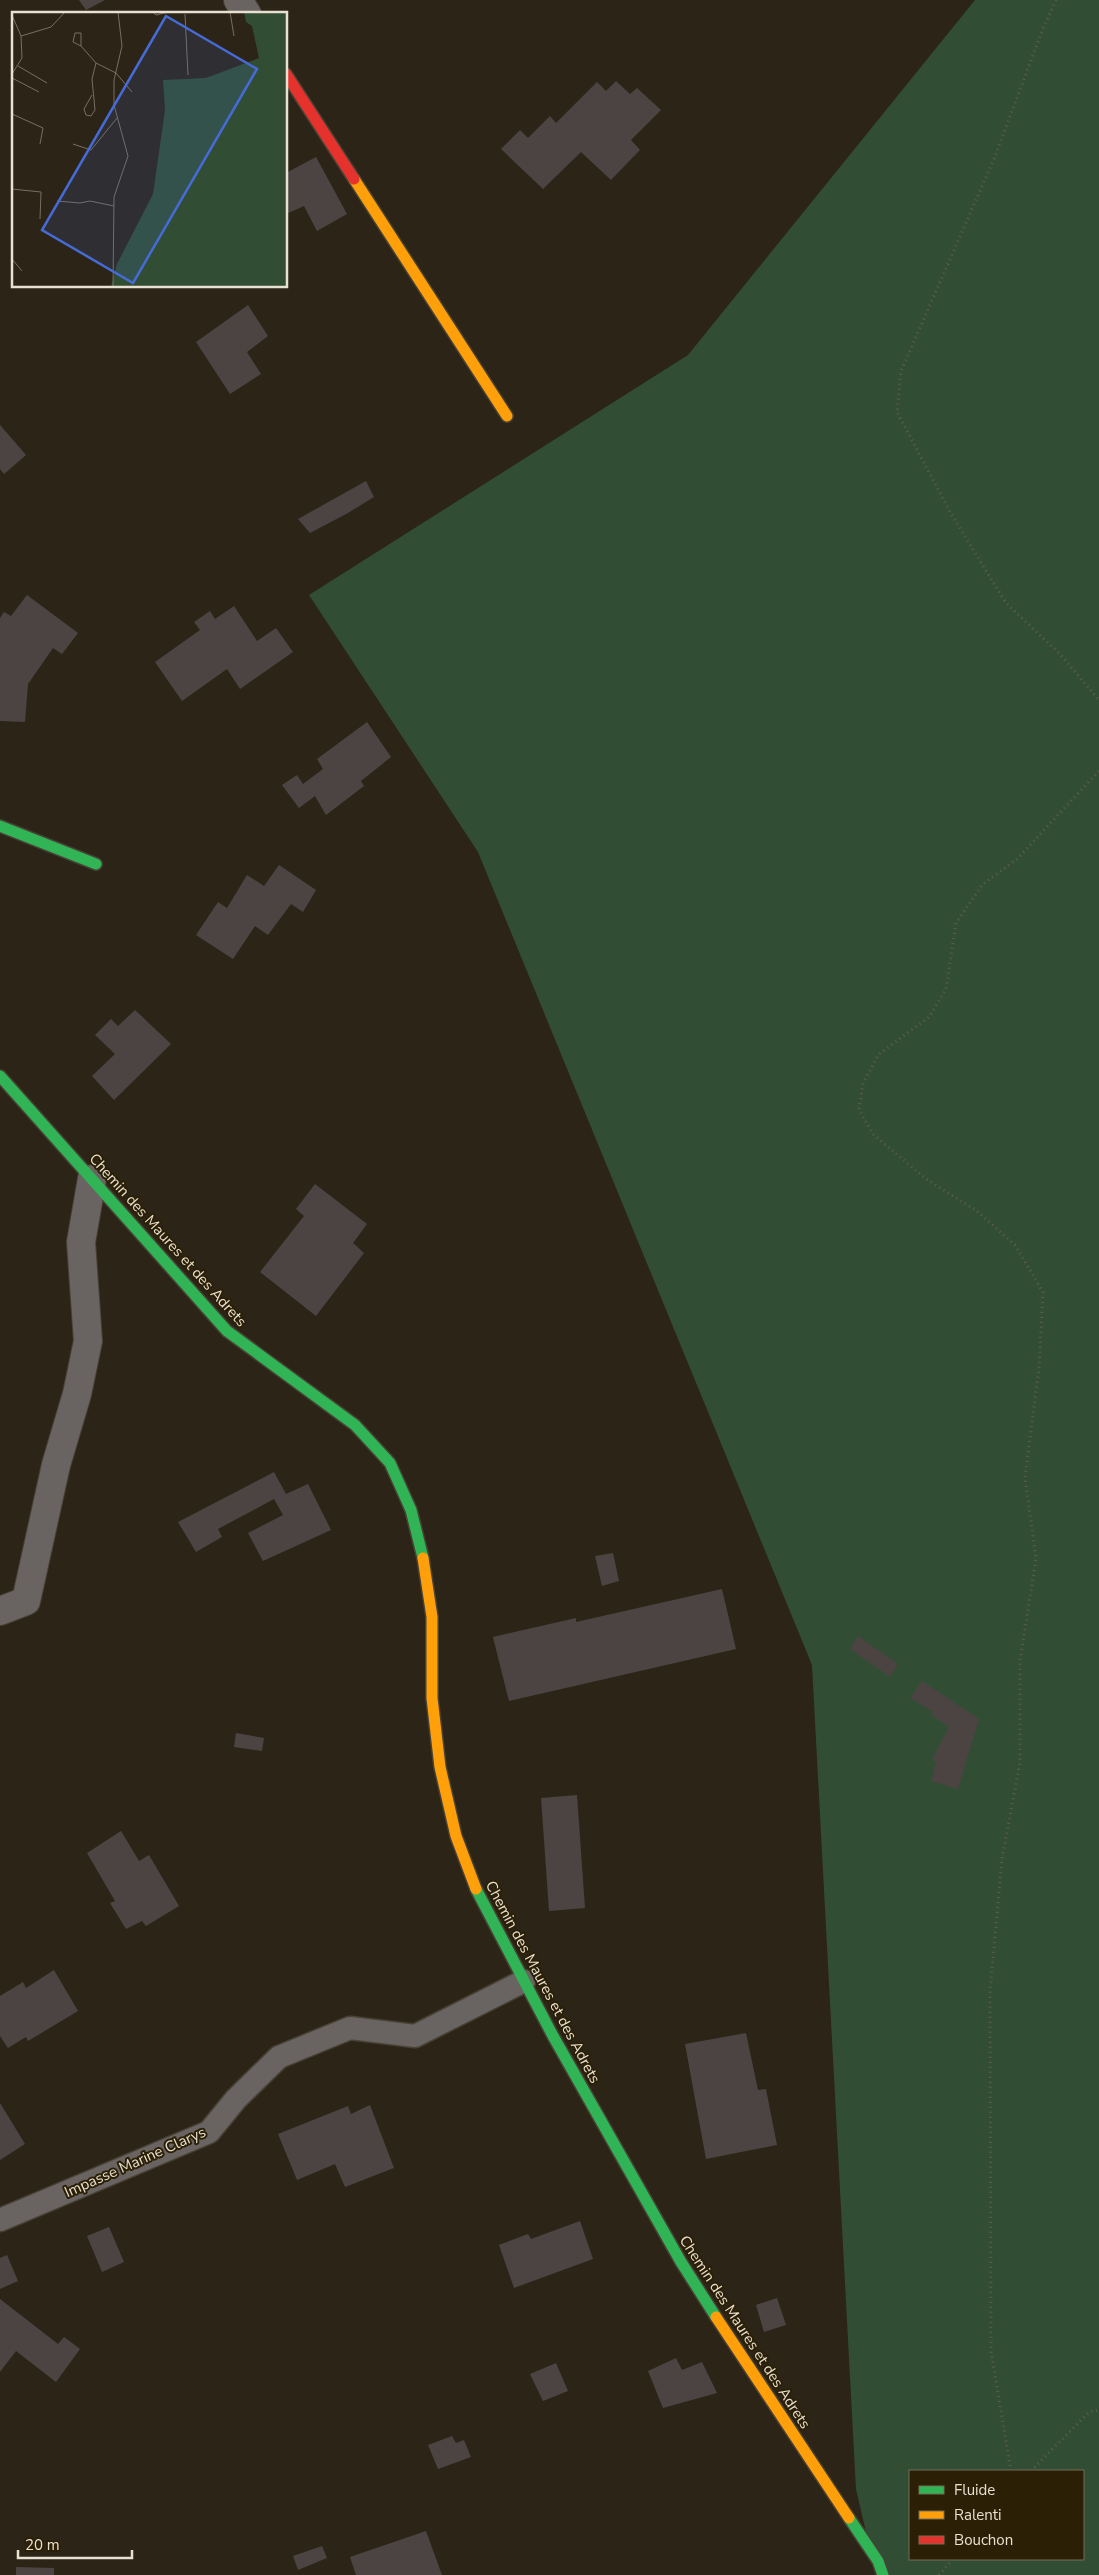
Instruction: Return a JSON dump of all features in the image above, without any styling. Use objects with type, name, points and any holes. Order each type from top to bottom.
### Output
[{"type":"street","points":[[238,0],[246,12]]},
{"type":"street","points":[[288,77],[507,416]]},
{"type":"street","points":[[0,826],[96,864]]},
{"type":"street","name":"Chemin des Maures et des Adrets","points":[[0,1076],[227,1331],[356,1425],[390,1463],[411,1510],[422,1551],[432,1617],[432,1698],[440,1767],[456,1836],[480,1901],[681,2262],[760,2386],[878,2561],[883,2575]]},
{"type":"street","points":[[0,1611],[26,1600],[56,1465],[77,1394],[88,1341],[81,1242],[92,1179]]},
{"type":"lane","name":"Impasse Marine Clarys","points":[[0,2220],[209,2132],[236,2099],[279,2057],[350,2028],[416,2036],[524,1981]]},
{"type":"path","points":[[1056,0],[1042,30],[994,159],[901,371],[897,412],[950,512],[1006,603],[1060,654],[1099,700]]},
{"type":"path","points":[[1011,2470],[991,2351],[990,1990],[1002,1859],[1020,1762],[1020,1662],[1036,1558],[1026,1478],[1039,1368],[1044,1292],[1015,1245],[977,1211],[926,1180],[872,1134],[858,1110],[862,1083],[879,1054],[929,1017],[946,989],[956,923],[982,885],[1017,859],[1099,771]]},
{"type":"path","points":[[1032,2470],[1089,2412],[1099,2410]]},
{"type":"path","points":[[939,2575],[952,2560]]},
{"type":"green space","points":[[975,0],[1099,0],[1099,2575],[876,2575],[856,2489],[812,1665],[478,852],[309,595],[688,355]]},
{"type":"building","points":[[79,0],[105,0],[86,10]]},
{"type":"building","points":[[616,81],[630,94],[637,88],[661,110],[631,140],[640,150],[611,180],[581,152],[543,189],[501,149],[520,130],[528,138],[550,116],[556,123],[597,82],[606,91]]},
{"type":"building","points":[[316,157],[347,214],[317,231],[304,206],[288,213],[288,172]]},
{"type":"building","points":[[248,305],[268,336],[247,352],[261,374],[230,394],[196,342]]},
{"type":"building","points":[[0,425],[26,455],[4,474],[0,469]]},
{"type":"building","points":[[366,481],[374,497],[348,513],[310,533],[298,519]]},
{"type":"building","points":[[27,595],[78,633],[62,654],[53,648],[28,684],[25,722],[0,721],[0,618],[4,612],[11,616]]},
{"type":"building","points":[[234,606],[257,641],[276,628],[293,652],[240,689],[227,669],[182,701],[155,662],[200,630],[194,622],[210,611],[215,619]]},
{"type":"building","points":[[367,722],[391,757],[361,781],[364,786],[326,815],[315,796],[299,808],[282,785],[297,775],[303,784],[323,769],[317,759]]},
{"type":"building","points":[[279,865],[316,890],[303,912],[291,904],[268,935],[255,926],[233,959],[196,935],[218,902],[227,908],[247,875],[264,886]]},
{"type":"building","points":[[135,1010],[171,1044],[114,1100],[92,1076],[115,1054],[95,1035],[111,1019],[118,1026]]},
{"type":"building","points":[[315,1184],[367,1224],[353,1243],[364,1253],[316,1316],[260,1272],[304,1216],[296,1209]]},
{"type":"building","points":[[274,1472],[286,1494],[308,1484],[331,1530],[263,1561],[248,1533],[283,1515],[274,1499],[218,1529],[222,1537],[196,1552],[178,1522]]},
{"type":"building","points":[[613,1553],[619,1581],[602,1586],[595,1556]]},
{"type":"building","points":[[722,1589],[736,1649],[509,1701],[493,1637],[576,1618],[576,1622]]},
{"type":"building","points":[[858,1636],[898,1664],[890,1677],[850,1649]]},
{"type":"building","points":[[922,1681],[979,1719],[958,1789],[931,1781],[936,1763],[932,1759],[949,1727],[931,1715],[933,1712],[910,1698]]},
{"type":"building","points":[[236,1733],[264,1738],[262,1751],[234,1747]]},
{"type":"building","points":[[577,1795],[585,1908],[549,1911],[541,1798]]},
{"type":"building","points":[[121,1831],[139,1861],[149,1855],[179,1906],[146,1926],[142,1921],[126,1929],[110,1903],[115,1901],[87,1853]]},
{"type":"building","points":[[54,1970],[78,2011],[28,2041],[26,2037],[8,2048],[0,2036],[0,1996],[23,1982],[26,1988]]},
{"type":"building","points":[[746,2033],[758,2090],[766,2089],[777,2145],[706,2159],[685,2044]]},
{"type":"building","points":[[0,2103],[25,2144],[0,2160]]},
{"type":"building","points":[[370,2105],[394,2168],[345,2187],[335,2164],[297,2180],[278,2134],[348,2106],[351,2114]]},
{"type":"building","points":[[580,2221],[593,2259],[514,2288],[499,2245],[528,2234],[531,2239]]},
{"type":"building","points":[[109,2227],[124,2262],[102,2272],[87,2236]]},
{"type":"building","points":[[7,2255],[18,2281],[0,2289],[0,2258]]},
{"type":"building","points":[[777,2298],[786,2325],[764,2332],[756,2305]]},
{"type":"building","points":[[0,2299],[58,2344],[64,2337],[80,2349],[56,2382],[16,2351],[0,2372]]},
{"type":"building","points":[[676,2358],[682,2370],[702,2362],[717,2393],[663,2408],[648,2371]]},
{"type":"building","points":[[556,2363],[568,2391],[543,2401],[530,2374]]},
{"type":"building","points":[[452,2436],[456,2443],[464,2440],[471,2457],[438,2469],[428,2445]]},
{"type":"building","points":[[426,2531],[442,2575],[356,2575],[350,2557]]},
{"type":"building","points":[[322,2546],[327,2558],[298,2570],[293,2556]]},
{"type":"building","points":[[16,2567],[54,2568],[54,2575],[16,2575]]},
{"type":"traffic: fast","points":[[0,826],[96,864]]},
{"type":"traffic: fast","points":[[0,1076],[227,1331],[355,1425],[390,1463],[411,1510],[423,1558]]},
{"type":"traffic: fast","points":[[476,1889],[553,2036],[681,2262],[716,2317]]},
{"type":"traffic: fast","points":[[849,2518],[878,2561],[883,2575]]},
{"type":"traffic: slow","points":[[354,179],[507,416]]},
{"type":"traffic: slow","points":[[423,1558],[432,1617],[432,1698],[440,1767],[456,1836],[476,1889]]},
{"type":"traffic: slow","points":[[716,2317],[849,2518]]},
{"type":"traffic: jam","points":[[288,77],[354,179]]}]
